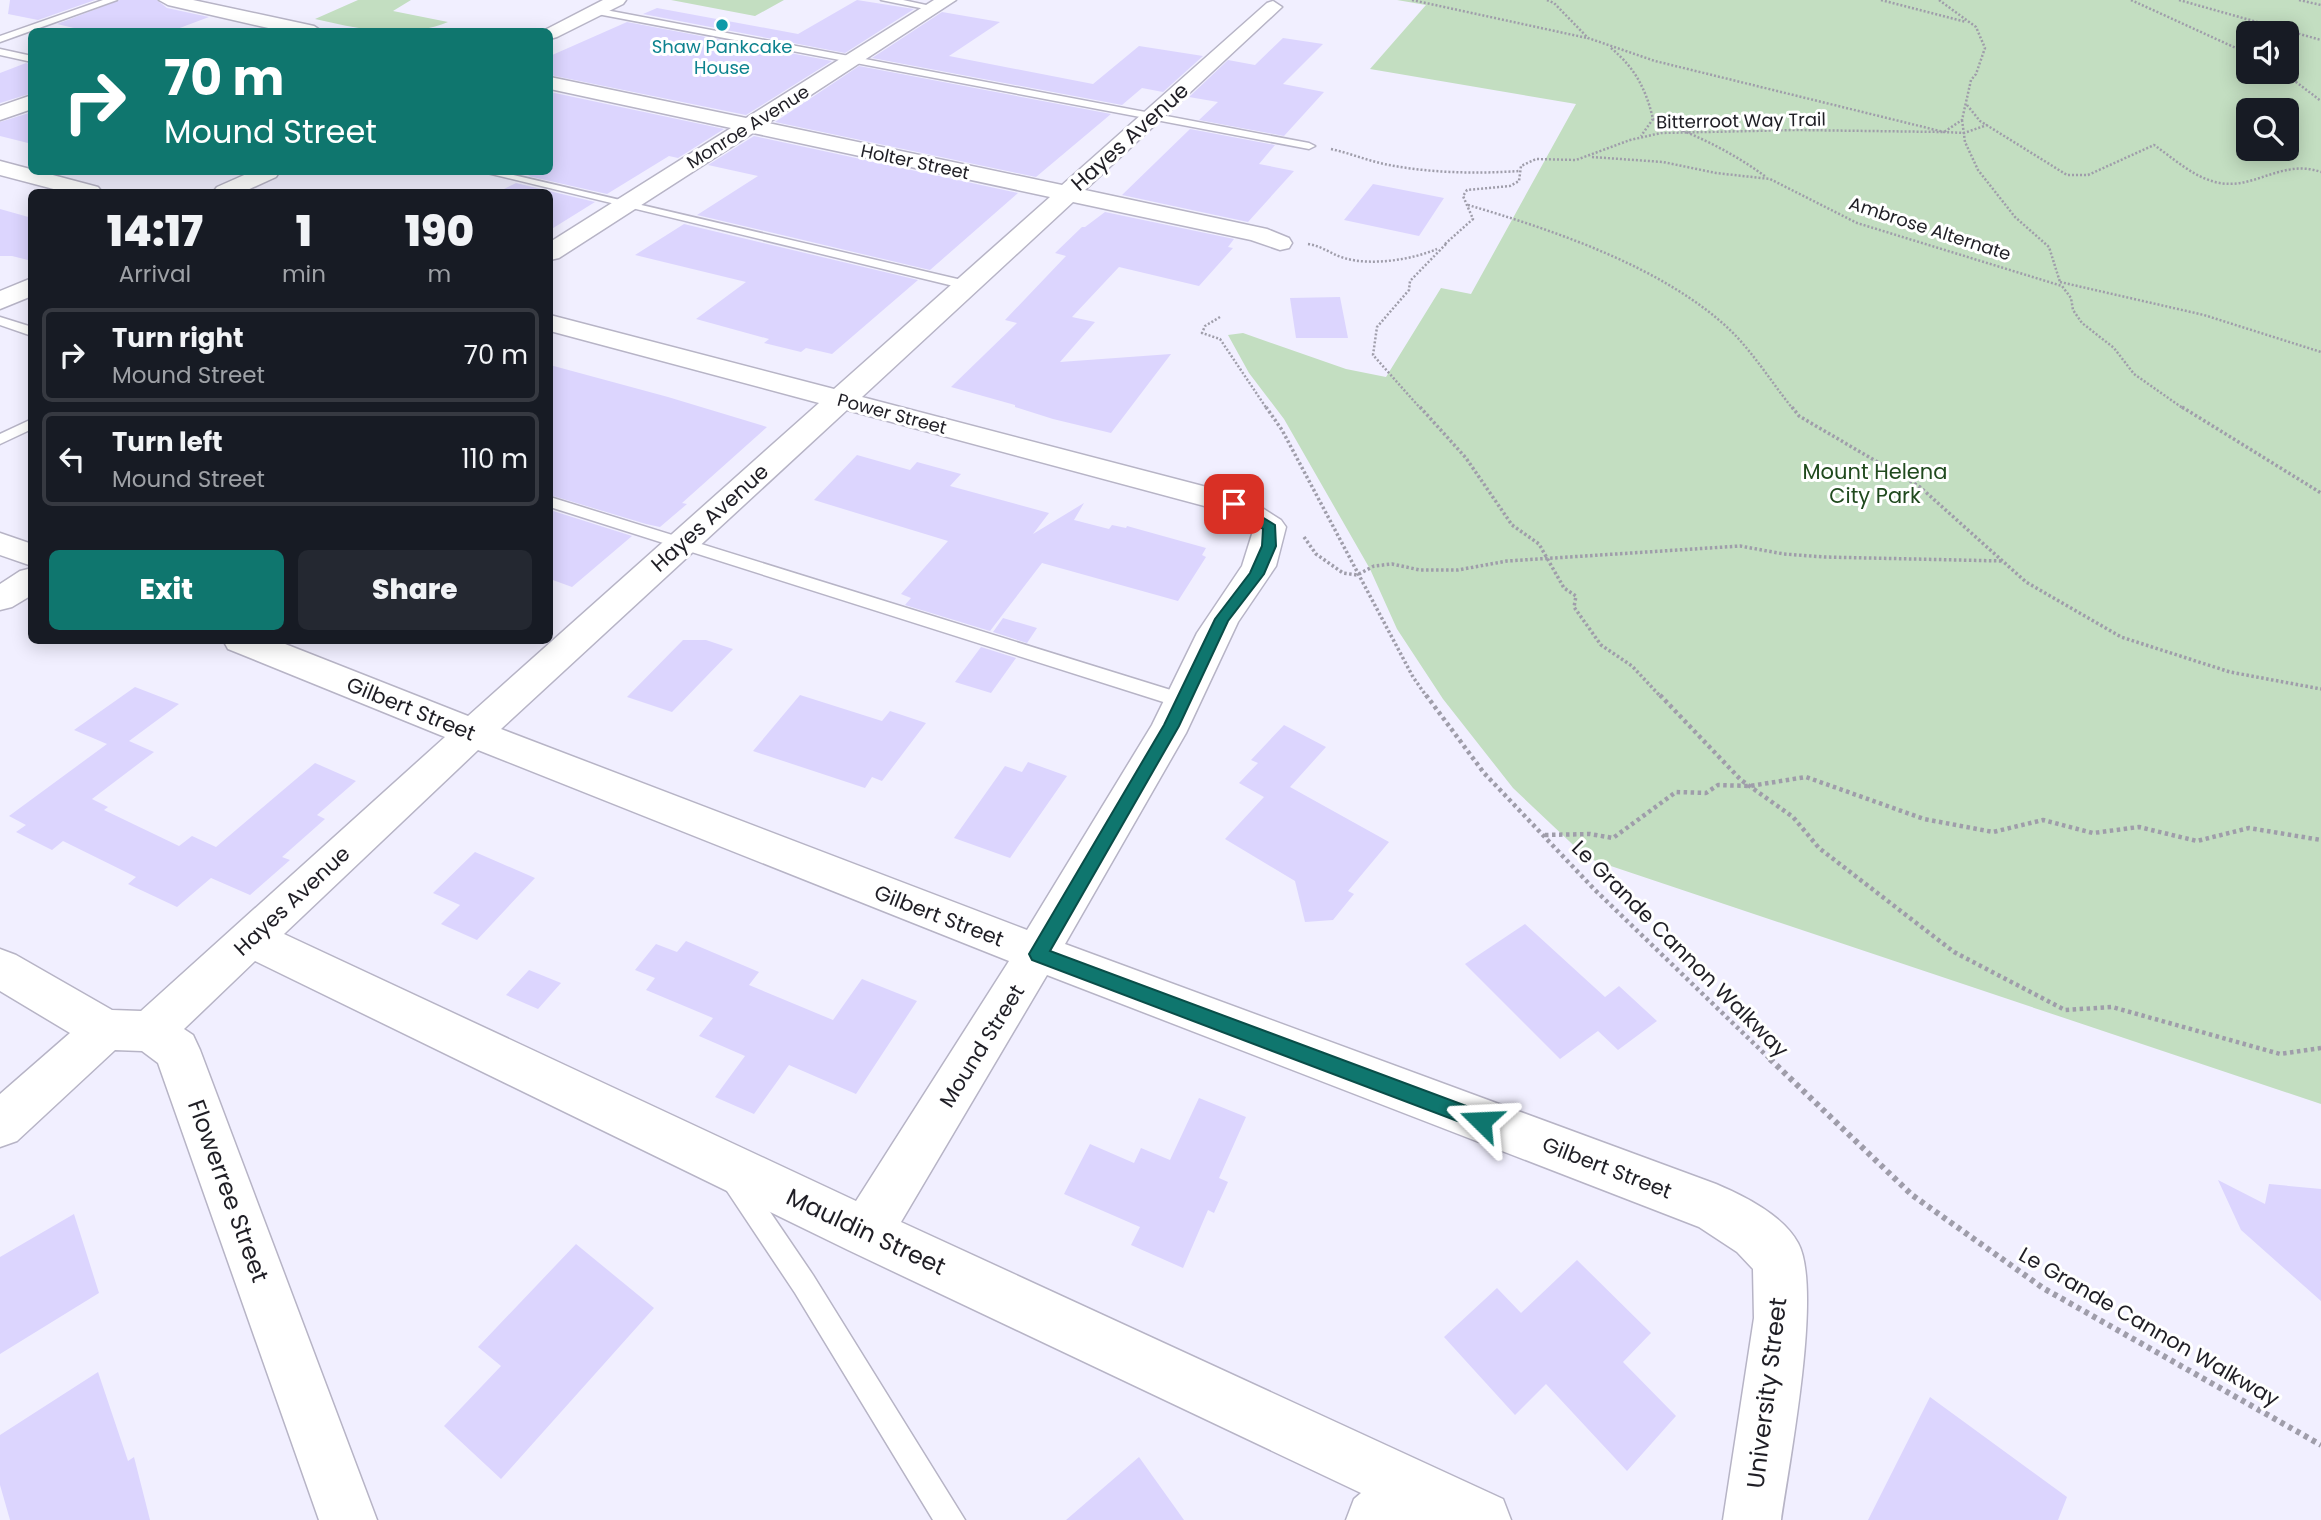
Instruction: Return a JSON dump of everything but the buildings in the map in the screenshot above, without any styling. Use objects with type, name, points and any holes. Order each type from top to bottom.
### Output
[{"type":"street","points":[[168,0],[296,28]]},
{"type":"street","points":[[553,32],[617,0]]},
{"type":"street","points":[[220,28],[278,4]]},
{"type":"street","name":"Monroe Avenue","points":[[553,251],[941,4]]},
{"type":"street","name":"Hayes Avenue","points":[[0,1125],[251,939],[472,734],[1273,7]]},
{"type":"street","name":"Holter Street","points":[[553,84],[1258,234],[1280,243]]},
{"type":"street","points":[[0,114],[28,104]]},
{"type":"street","points":[[0,168],[79,189]]},
{"type":"street","points":[[231,189],[262,175]]},
{"type":"street","points":[[0,301],[28,288]]},
{"type":"street","name":"Power Street","points":[[553,324],[1234,504],[1270,527]]},
{"type":"street","name":"Mound Street","points":[[866,1232],[1038,954],[1183,701],[1222,619],[1257,574],[1269,546],[1270,527]]},
{"type":"street","points":[[0,543],[28,554]]},
{"type":"street","points":[[0,599],[28,582]]},
{"type":"street","name":"Gilbert Street","points":[[250,644],[472,734],[1038,954],[1716,1209],[1755,1234]]},
{"type":"street","name":"Mauldin Street","points":[[251,939],[866,1232],[1392,1503],[1482,1520]]},
{"type":"street","name":"Flowerree Street","points":[[0,968],[128,1031],[177,1050],[348,1520]]},
{"type":"street","name":"University Street","points":[[1752,1520],[1781,1318],[1779,1259],[1755,1234]]},
{"type":"lane","points":[[32,28],[112,0]]},
{"type":"lane","points":[[887,0],[941,4]]},
{"type":"lane","points":[[595,11],[1309,146]]},
{"type":"lane","points":[[0,39],[28,29]]},
{"type":"lane","points":[[0,52],[28,58]]},
{"type":"lane","points":[[502,175],[966,285]]},
{"type":"lane","points":[[0,321],[28,331]]},
{"type":"lane","points":[[0,440],[28,425]]},
{"type":"lane","points":[[553,503],[1183,701]]},
{"type":"lane","points":[[724,1164],[804,1284],[950,1520]]},
{"type":"path","points":[[1412,0],[1588,38],[1655,61],[1944,132],[1964,133],[1987,125]]},
{"type":"path","points":[[1547,0],[1554,3],[1588,38]]},
{"type":"path","points":[[1881,0],[1970,23]]},
{"type":"path","points":[[1939,0],[1976,27],[1985,48],[1976,74],[1971,80],[1962,120],[1944,132]]},
{"type":"path","points":[[2131,0],[2236,48]]},
{"type":"path","points":[[2179,0],[2321,40]]},
{"type":"path","points":[[2298,0],[2321,5]]},
{"type":"path","points":[[1608,45],[1630,62],[1649,94],[1653,119],[1640,136]]},
{"type":"path","points":[[2299,84],[2321,101]]},
{"type":"path","points":[[1967,105],[1987,125],[2067,175],[2088,175],[2154,145],[2217,183],[2246,182],[2297,165],[2321,172]]},
{"type":"path","points":[[1653,119],[1689,132],[1741,159],[1770,179]]},
{"type":"path","name":"Ambrose Alternate","points":[[1962,120],[1965,142],[1984,180],[2002,198],[2015,217],[2049,247],[2061,284],[2071,298],[2073,310],[2082,323],[2114,348],[2134,374],[2199,419],[2321,493]]},
{"type":"path","name":"Bitterroot Way Trail","points":[[1280,243],[1318,244],[1347,259],[1406,258],[1430,253],[1446,244],[1474,219],[1463,196],[1467,190],[1510,186],[1520,181],[1521,166],[1536,159],[1576,160],[1640,136],[1689,132],[1944,132]]},
{"type":"path","points":[[1309,146],[1344,151],[1367,160],[1417,167],[1490,174],[1520,171]]},
{"type":"path","name":"Ambrose Alternate","points":[[1588,157],[1663,162],[1716,173],[1770,179],[1857,223],[1939,251],[2061,284]]},
{"type":"path","points":[[1468,205],[1529,223],[1634,267],[1687,295],[1730,330],[1799,416],[1920,486],[2026,582],[2121,637],[2230,672],[2321,690]]},
{"type":"path","points":[[1446,244],[1410,281],[1409,290],[1377,327],[1373,355],[1466,458],[1512,525],[1539,544],[1564,588],[1576,596],[1574,607],[1601,645],[1632,666],[1750,786],[1794,817],[1819,848],[1954,952],[2065,1010],[2112,1007],[2280,1054],[2321,1048]]},
{"type":"path","points":[[2061,284],[2204,314],[2321,352]]},
{"type":"path","name":"Le Grande Cannon Walkway","points":[[1220,317],[1205,326],[1202,333],[1220,339],[1282,430],[1413,677],[1484,773],[1594,889],[1912,1195],[2043,1288],[2321,1446]]},
{"type":"path","points":[[1270,527],[1292,525],[1299,530],[1316,554],[1343,573],[1357,575],[1374,566],[1392,564],[1420,570],[1458,570],[1507,561],[1643,549],[1740,546],[1784,554],[1824,557],[2003,561]]},
{"type":"path","points":[[1544,835],[1590,834],[1613,838],[1676,792],[1706,793],[1718,785],[1750,786],[1806,777],[1924,820],[1993,832],[2043,820],[2093,833],[2138,827],[2197,841],[2249,828],[2321,840]]},
{"type":"green space","points":[[358,0],[411,0],[393,11],[448,22],[427,28],[360,28],[315,19]]},
{"type":"green space","points":[[671,0],[784,0],[755,16]]},
{"type":"green space","name":"Mount Helena City Park","points":[[1397,0],[2321,0],[2321,1104],[1587,858],[1513,788],[1443,699],[1397,629],[1370,569],[1284,419],[1249,373],[1228,335],[1243,333],[1346,369],[1386,377],[1441,288],[1471,294],[1576,104],[1370,69],[1426,5]]},
{"type":"place","name":"Shaw Pankcake House","points":[[722,25]]},
{"type":"route","points":[[1234,504],[1270,527],[1269,546],[1257,574],[1222,619],[1171,726],[1038,954],[1481,1121]]}]
